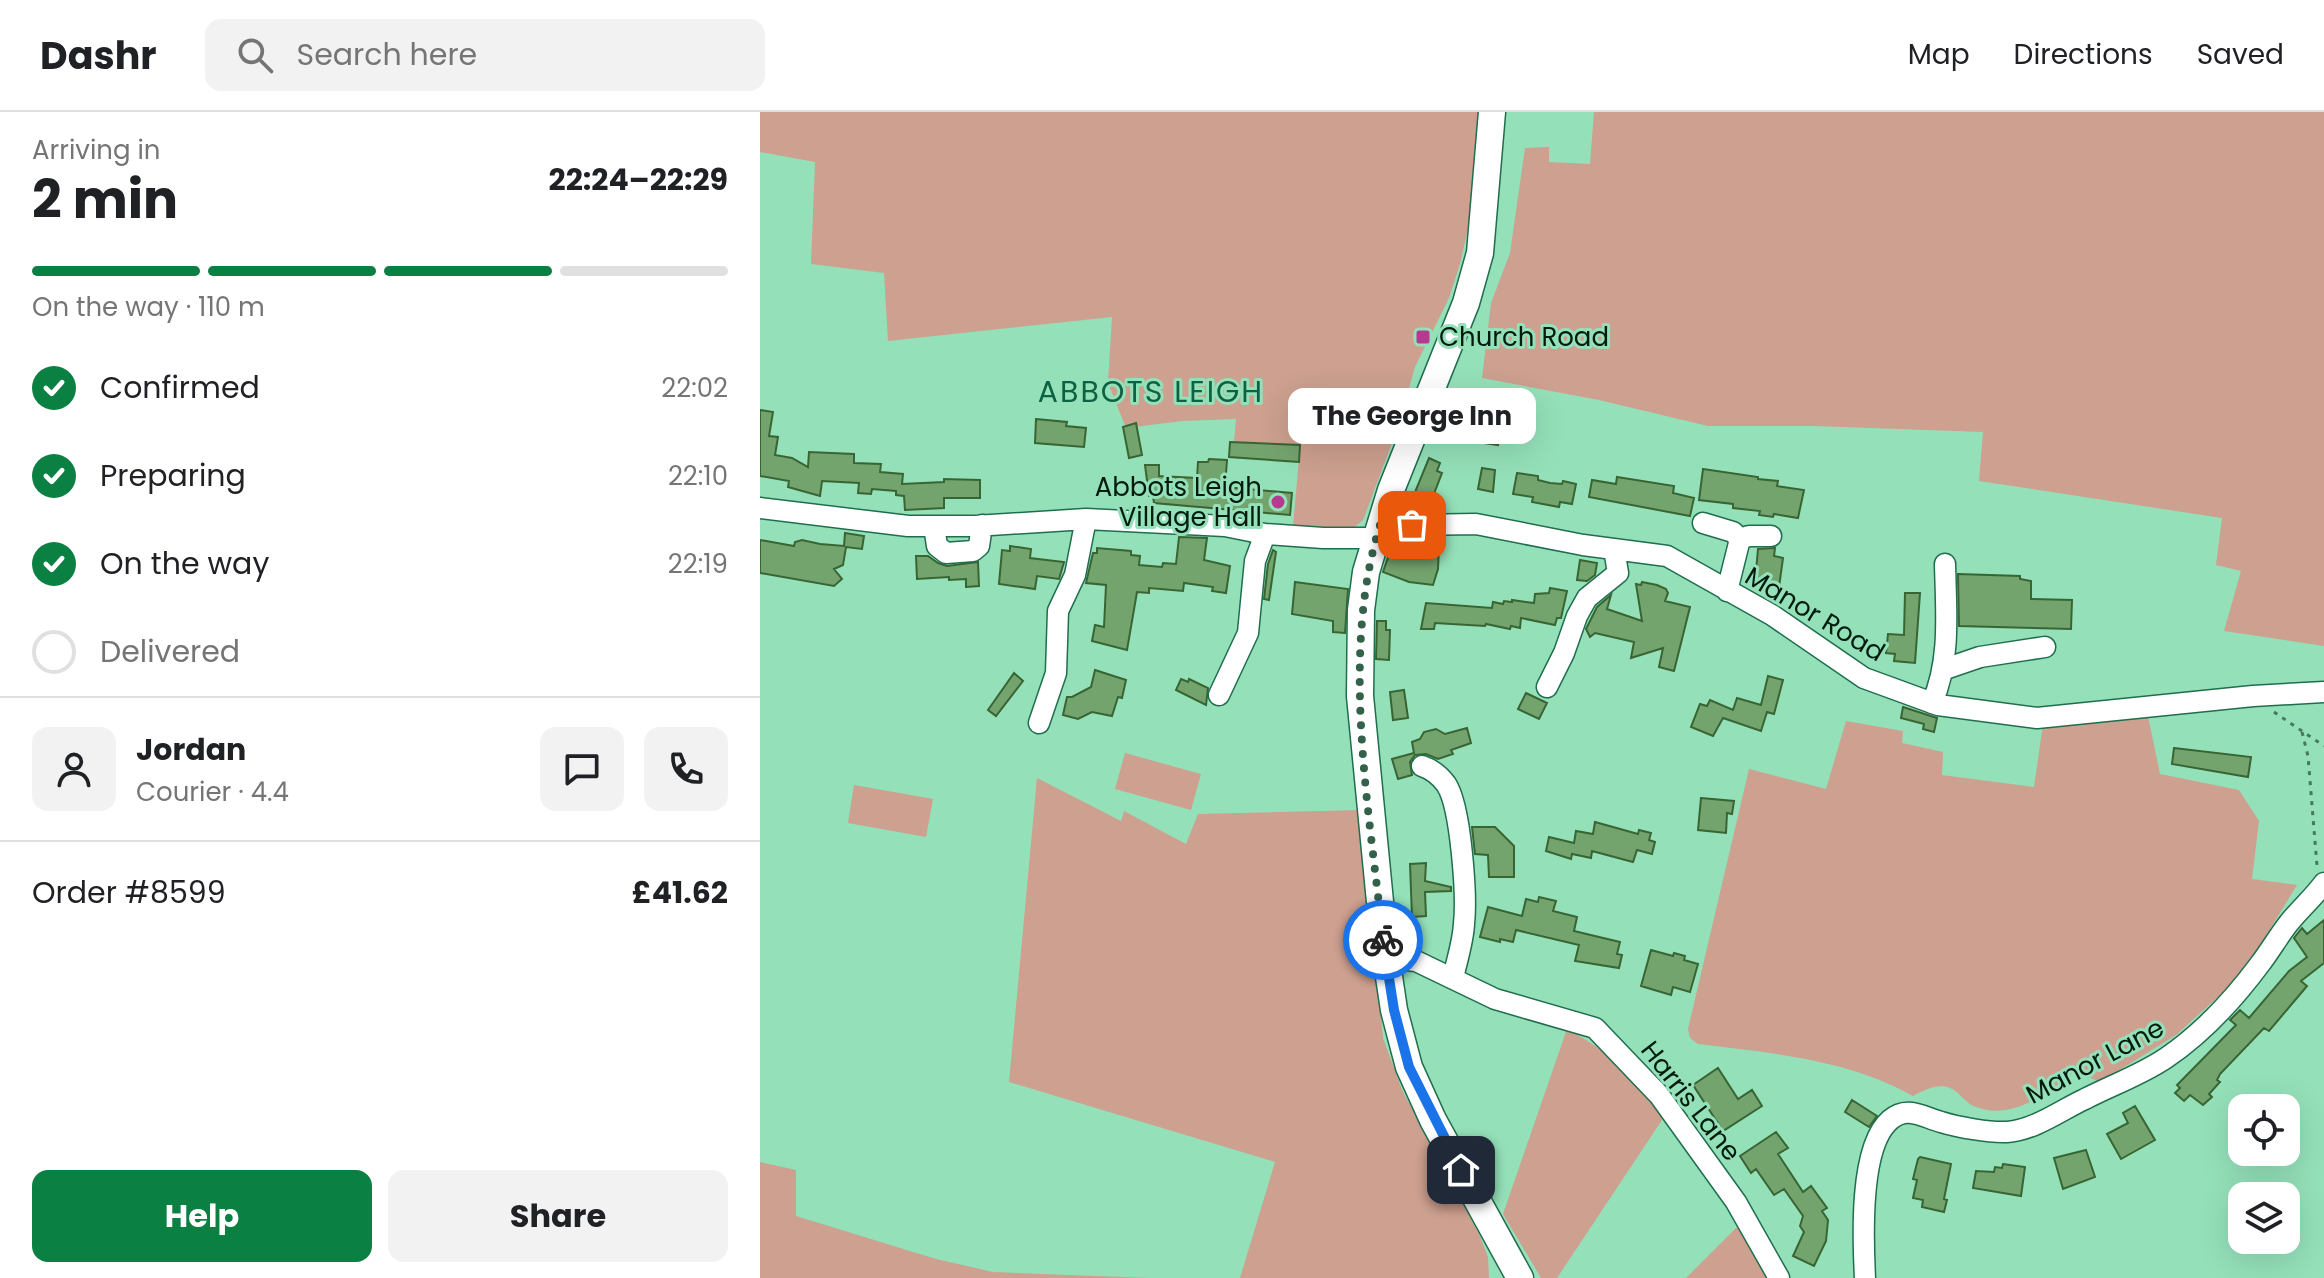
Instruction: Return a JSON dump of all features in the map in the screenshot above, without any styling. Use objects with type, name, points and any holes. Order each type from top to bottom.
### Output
[{"type":"main road","points":[[1492,112],[1480,253],[1466,303],[1410,439],[1379,528],[1368,596],[1360,696],[1386,958],[1394,1010],[1409,1067],[1433,1120],[1516,1276]]},
{"type":"street","points":[[760,508],[908,526],[1086,519],[1225,526],[1265,534],[1379,528]]},
{"type":"street","points":[[1039,723],[1056,673],[1058,611],[1075,575],[1086,519]]},
{"type":"street","points":[[1703,523],[1733,532],[1740,539]]},
{"type":"street","name":"Manor Road","points":[[1379,528],[1476,524],[1667,556],[1772,615],[1864,678],[1932,703],[2037,718],[2253,696],[2324,692]]},
{"type":"street","points":[[1219,695],[1248,633],[1255,561],[1265,534]]},
{"type":"street","points":[[1740,539],[1771,536]]},
{"type":"street","points":[[1727,591],[1740,539]]},
{"type":"street","points":[[1547,687],[1587,598],[1618,573],[1614,549]]},
{"type":"street","points":[[1932,703],[1941,683],[1947,638],[1945,564]]},
{"type":"street","points":[[1942,670],[1980,657],[2045,647]]},
{"type":"street","points":[[1422,766],[1430,768],[1447,786],[1459,829],[1465,893],[1464,925],[1453,978]]},
{"type":"street","name":"Manor Lane","points":[[1865,1278],[1863,1195],[1875,1146],[1888,1121],[1903,1112],[1922,1114],[1941,1122],[2008,1132],[2042,1122],[2086,1098],[2119,1085],[2165,1059],[2201,1032],[2322,886]]},
{"type":"street","name":"Harris Lane","points":[[1386,958],[1416,961],[1495,999],[1595,1028],[1659,1095],[1736,1202],[1779,1278]]},
{"type":"path","points":[[2253,696],[2324,746]]},
{"type":"path","points":[[2302,732],[2308,756],[2322,886]]},
{"type":"shaded area","points":[[760,112],[1479,112],[1469,224],[1460,264],[1449,298],[1415,367],[1397,430],[1363,520],[1350,531],[1293,527],[1300,446],[1234,442],[1236,419],[1182,421],[1126,428],[1108,383],[1112,317],[888,341],[884,273],[811,264],[815,162],[760,152]]},
{"type":"shaded area","points":[[1594,112],[2324,112],[2324,646],[2224,631],[2241,571],[2216,565],[2222,518],[1979,481],[1983,432],[1708,426],[1599,400],[1482,378],[1491,303],[1510,253],[1525,148],[1549,147],[1549,162],[1590,164]]},
{"type":"shaded area","points":[[2148,716],[2160,774],[2239,790],[2259,821],[2252,879],[2297,885],[2241,976],[2176,1035],[2100,1082],[2075,1071],[2028,1103],[2001,1111],[1973,1106],[1948,1087],[1931,1088],[1913,1096],[1835,1066],[1698,1044],[1690,1038],[1688,1029],[1749,769],[1826,789],[1846,721],[1903,731],[1902,743],[1943,752],[1942,775],[2034,787],[2043,724]]},
{"type":"shaded area","points":[[1125,753],[1201,774],[1191,810],[1115,789]]},
{"type":"shaded area","points":[[1037,778],[1121,821],[1124,811],[1186,844],[1198,814],[1363,810],[1383,1038],[1402,1090],[1479,1234],[1488,1257],[1489,1278],[1240,1278],[1275,1162],[1009,1082]]},
{"type":"shaded area","points":[[854,785],[933,799],[926,837],[848,823]]},
{"type":"shaded area","points":[[1567,1029],[1621,1066],[1666,1114],[1557,1278],[1541,1278],[1503,1214]]},
{"type":"shaded area","points":[[760,1162],[796,1170],[796,1216],[936,1259],[993,1272],[1148,1278],[760,1278]]},
{"type":"shaded area","points":[[1743,1221],[1774,1278],[1686,1278]]},
{"type":"building","points":[[760,410],[773,412],[769,436],[778,437],[775,455],[792,458],[808,467],[809,452],[854,454],[854,463],[881,464],[880,472],[903,474],[902,484],[944,482],[944,479],[980,480],[980,498],[944,498],[944,508],[905,510],[904,496],[896,495],[896,491],[872,489],[871,494],[858,493],[859,483],[822,481],[820,496],[788,487],[789,481],[760,476]]},
{"type":"building","points":[[1036,419],[1067,422],[1066,426],[1086,428],[1084,447],[1035,443]]},
{"type":"building","points":[[1480,419],[1501,421],[1498,445],[1477,442]]},
{"type":"building","points":[[1136,423],[1142,455],[1129,458],[1123,427]]},
{"type":"building","points":[[1230,442],[1300,445],[1299,462],[1229,457]]},
{"type":"building","points":[[1429,458],[1440,463],[1437,471],[1442,473],[1428,509],[1411,502]]},
{"type":"building","points":[[1209,459],[1227,460],[1225,487],[1292,493],[1290,515],[1154,503],[1153,496],[1149,496],[1145,465],[1159,465],[1159,476],[1197,478],[1198,462],[1208,462]]},
{"type":"building","points":[[1482,468],[1495,470],[1493,492],[1478,489]]},
{"type":"building","points":[[1703,469],[1778,481],[1777,486],[1804,490],[1798,518],[1759,515],[1760,511],[1733,508],[1733,504],[1699,500]]},
{"type":"building","points":[[1517,473],[1538,476],[1538,480],[1550,483],[1562,484],[1563,481],[1576,484],[1572,504],[1560,502],[1559,507],[1532,502],[1533,497],[1513,494]]},
{"type":"building","points":[[1617,477],[1674,486],[1673,493],[1694,498],[1690,516],[1589,497],[1592,480],[1616,484]]},
{"type":"building","points":[[845,533],[864,536],[862,549],[846,547],[843,565],[834,569],[842,579],[834,586],[760,573],[760,540],[794,546],[795,542],[802,540],[844,546]]},
{"type":"building","points":[[1179,537],[1207,538],[1204,560],[1230,566],[1226,593],[1212,591],[1213,587],[1184,583],[1183,591],[1149,588],[1149,593],[1137,592],[1127,650],[1092,641],[1095,625],[1104,627],[1106,585],[1086,583],[1097,548],[1131,551],[1131,555],[1140,556],[1139,565],[1162,567],[1163,563],[1176,564]]},
{"type":"building","points":[[1394,540],[1420,549],[1429,543],[1439,546],[1438,569],[1433,585],[1409,582],[1383,572]]},
{"type":"building","points":[[1010,546],[1031,549],[1030,558],[1064,562],[1059,579],[1037,576],[1035,589],[999,584],[1002,550],[1010,551]]},
{"type":"building","points":[[1775,548],[1774,556],[1783,558],[1779,587],[1755,583],[1758,549]]},
{"type":"building","points":[[1273,550],[1276,552],[1269,600],[1264,599]]},
{"type":"building","points":[[916,556],[928,556],[947,566],[978,562],[979,586],[966,587],[966,579],[949,580],[949,577],[917,579]]},
{"type":"building","points":[[1580,560],[1597,563],[1595,575],[1587,581],[1577,580]]},
{"type":"building","points":[[1958,574],[2020,576],[2020,579],[2031,581],[2031,599],[2072,600],[2071,629],[1959,626]]},
{"type":"building","points":[[1295,582],[1348,589],[1345,633],[1333,632],[1333,621],[1292,614]]},
{"type":"building","points":[[1642,582],[1666,589],[1665,601],[1690,607],[1674,671],[1659,667],[1663,648],[1631,658],[1634,642],[1595,633],[1590,637],[1586,629],[1597,607],[1611,595],[1607,609],[1642,621],[1636,584],[1641,585]]},
{"type":"building","points":[[1550,588],[1567,591],[1561,618],[1557,618],[1555,625],[1521,618],[1520,628],[1435,623],[1434,629],[1421,629],[1426,603],[1492,608],[1493,602],[1503,604],[1512,600],[1534,603],[1535,594],[1549,593]]},
{"type":"building","points":[[1905,593],[1920,593],[1915,663],[1894,661],[1895,654],[1886,653],[1888,634],[1904,635]]},
{"type":"building","points":[[1377,621],[1386,621],[1386,630],[1390,630],[1389,660],[1376,659]]},
{"type":"building","points":[[1095,670],[1126,680],[1122,698],[1118,697],[1112,716],[1092,712],[1078,719],[1063,715],[1067,697],[1091,687]]},
{"type":"building","points":[[1014,673],[1023,681],[996,716],[988,710]]},
{"type":"building","points":[[1768,676],[1783,680],[1774,714],[1767,712],[1761,731],[1723,718],[1713,736],[1691,727],[1700,704],[1707,706],[1710,700],[1733,710],[1737,698],[1761,705]]},
{"type":"building","points":[[1181,679],[1188,682],[1189,679],[1208,688],[1206,705],[1176,690]]},
{"type":"building","points":[[1404,690],[1408,718],[1393,720],[1390,692]]},
{"type":"building","points":[[1526,693],[1547,703],[1539,719],[1518,709]]},
{"type":"building","points":[[1903,707],[1937,718],[1934,732],[1923,729],[1924,724],[1901,718]]},
{"type":"building","points":[[1467,728],[1471,743],[1451,750],[1453,754],[1438,759],[1426,754],[1415,755],[1410,762],[1412,775],[1398,779],[1392,759],[1414,753],[1412,742],[1420,739],[1424,732],[1436,729],[1445,734]]},
{"type":"building","points":[[2174,748],[2251,757],[2248,777],[2172,764]]},
{"type":"building","points":[[1701,798],[1734,801],[1732,814],[1727,813],[1726,833],[1698,830]]},
{"type":"building","points":[[1595,822],[1638,834],[1639,830],[1651,833],[1649,840],[1655,842],[1652,854],[1637,850],[1633,862],[1592,851],[1591,858],[1572,854],[1571,859],[1546,851],[1549,837],[1574,843],[1576,831],[1593,834]]},
{"type":"building","points":[[1472,827],[1495,827],[1514,846],[1514,877],[1489,877],[1488,855],[1475,854]]},
{"type":"building","points":[[1426,863],[1425,881],[1451,887],[1451,891],[1425,892],[1426,916],[1412,917],[1410,864]]},
{"type":"building","points":[[1539,897],[1556,901],[1553,911],[1577,917],[1574,931],[1620,942],[1617,954],[1622,955],[1619,968],[1575,961],[1579,945],[1516,930],[1513,942],[1480,937],[1488,907],[1522,916],[1526,899],[1538,902]]},
{"type":"building","points":[[2324,920],[2324,963],[2301,981],[2307,986],[2269,1031],[2264,1028],[2220,1074],[2217,1080],[2220,1082],[2209,1094],[2212,1097],[2203,1105],[2190,1095],[2184,1101],[2175,1093],[2180,1088],[2177,1085],[2236,1025],[2230,1020],[2240,1010],[2249,1018],[2289,971],[2307,957],[2294,938],[2302,928],[2307,934]]},
{"type":"building","points":[[1651,950],[1685,956],[1684,960],[1698,964],[1690,992],[1673,987],[1671,995],[1641,986]]},
{"type":"building","points":[[1718,1068],[1738,1099],[1752,1090],[1762,1106],[1723,1131],[1693,1085]]},
{"type":"building","points":[[1852,1100],[1877,1116],[1869,1127],[1845,1112]]},
{"type":"building","points":[[2135,1106],[2155,1140],[2121,1159],[2107,1134],[2128,1123],[2123,1113]]},
{"type":"building","points":[[1776,1132],[1788,1148],[1778,1154],[1803,1192],[1811,1186],[1827,1208],[1822,1211],[1828,1220],[1826,1241],[1814,1266],[1793,1256],[1804,1232],[1800,1226],[1803,1216],[1784,1189],[1774,1195],[1756,1169],[1751,1173],[1740,1156]]},
{"type":"building","points":[[2086,1150],[2095,1177],[2063,1189],[2054,1158]]},
{"type":"building","points":[[1920,1157],[1951,1164],[1944,1212],[1922,1207],[1923,1200],[1913,1198],[1917,1180],[1913,1179]]},
{"type":"building","points":[[2003,1164],[2025,1167],[2021,1196],[1973,1188],[1976,1171],[1994,1172],[1995,1167],[2002,1168]]},
{"type":"way so far","points":[[1383,940],[1360,696],[1361,610],[1366,572],[1382,519],[1412,525]]},
{"type":"place","name":"Church Road","points":[[1423,337]]},
{"type":"place","name":"Abbots Leigh Village Hall","points":[[1278,502]]},
{"type":"place","name":"The George Inn","points":[[1412,525]]},
{"type":"district","name":"ABBOTS LEIGH","points":[[1151,392]]},
{"type":"route","points":[[1383,940],[1394,1010],[1409,1067],[1433,1120],[1461,1170]]}]
